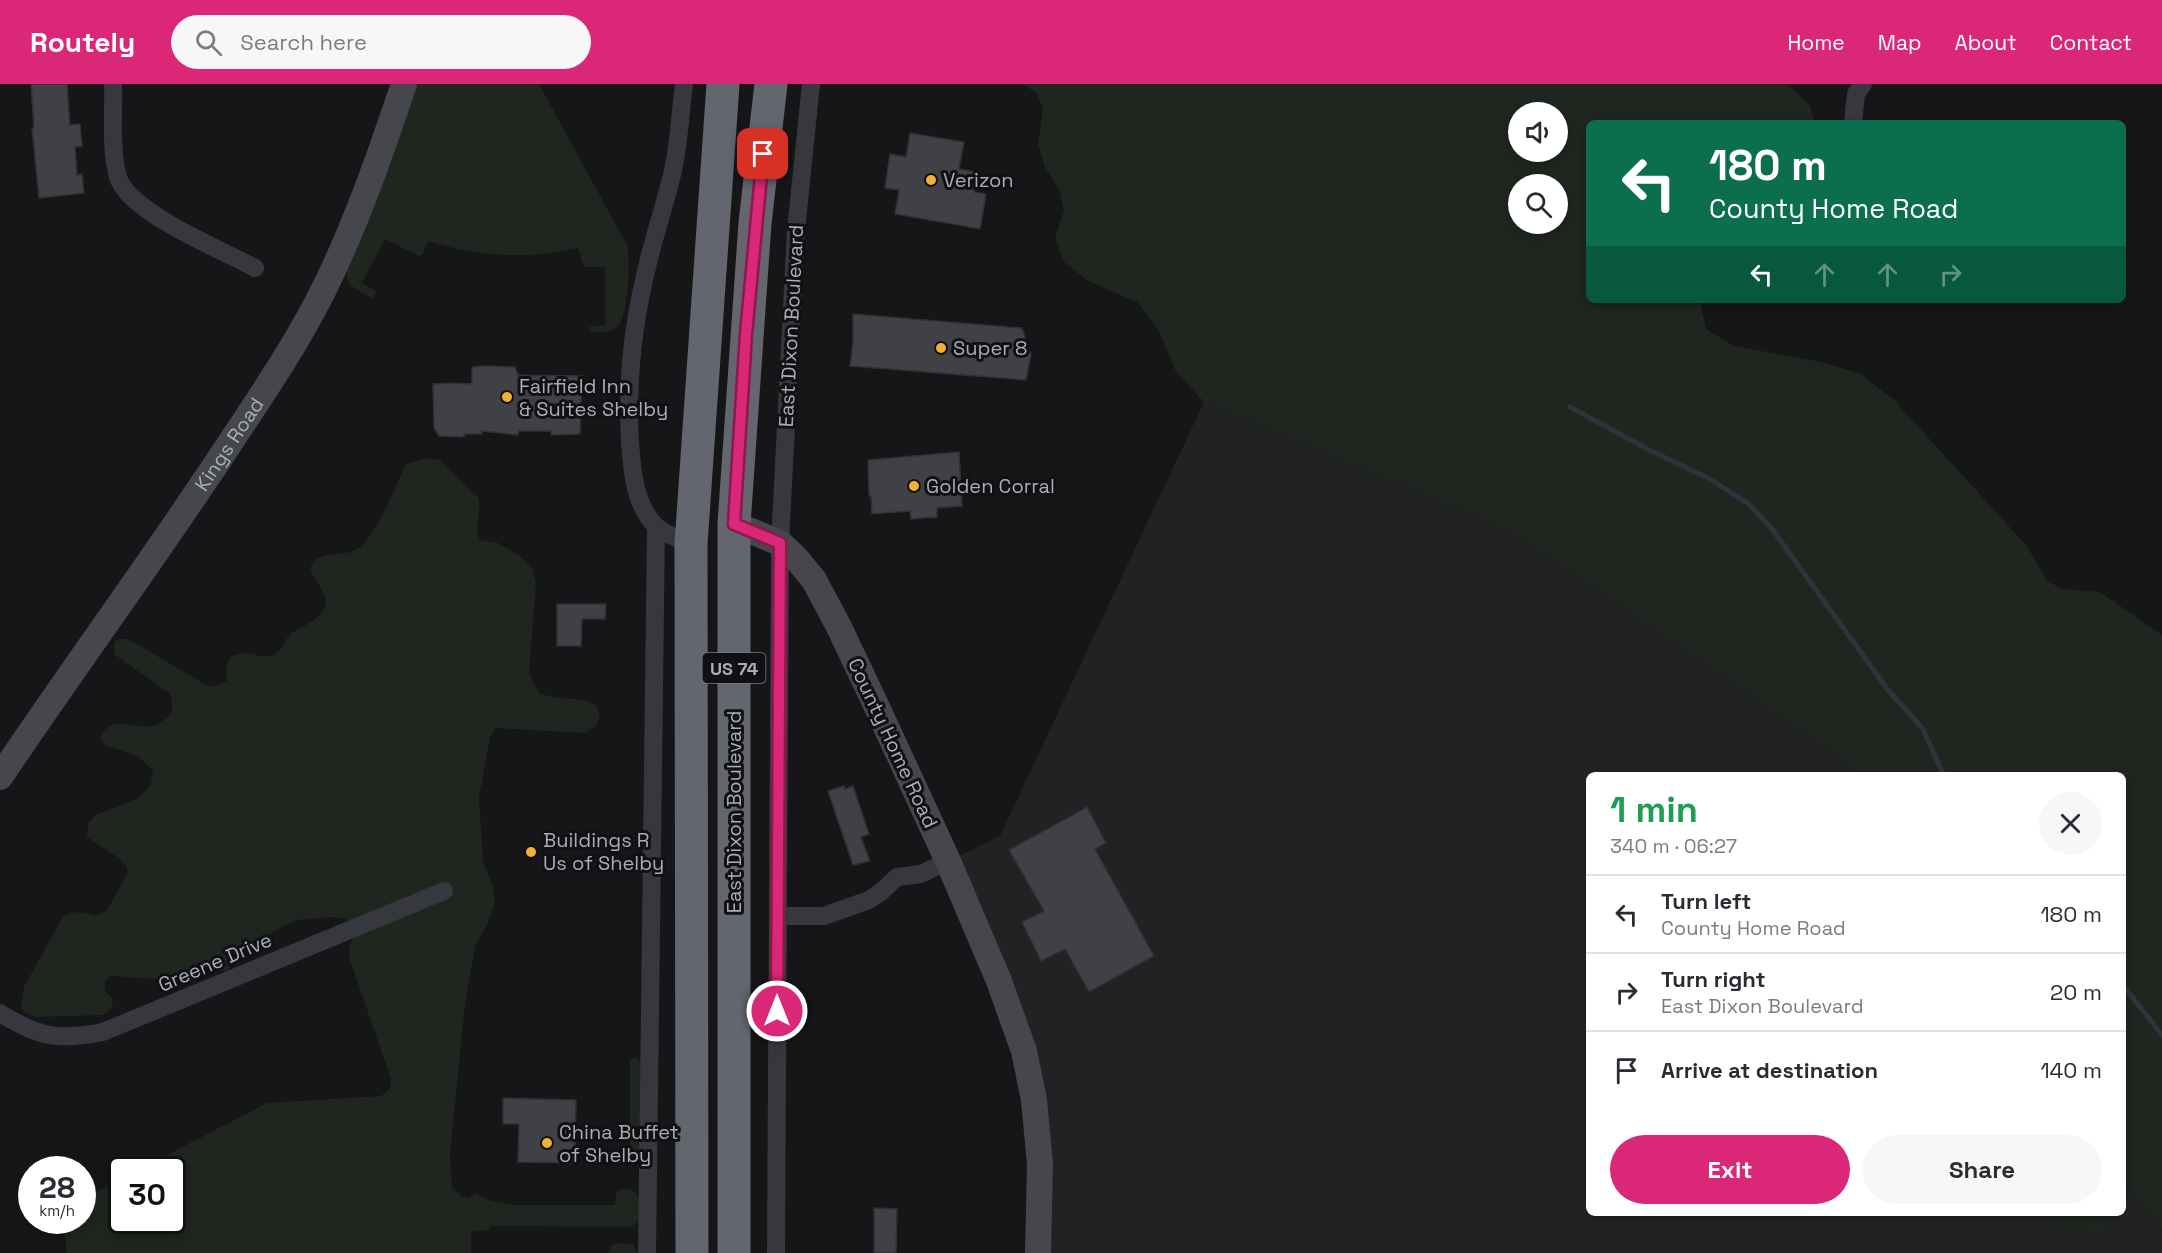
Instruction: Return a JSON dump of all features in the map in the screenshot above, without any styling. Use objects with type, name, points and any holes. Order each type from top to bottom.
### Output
[{"type":"highway","name":"US 74","points":[[692,1253],[691,544],[723,84]]},
{"type":"highway","name":"East Dixon Boulevard","points":[[734,1253],[734,524],[755,223],[771,84]]},
{"type":"highway","points":[[708,276],[718,300],[719,311],[716,499],[722,517],[734,524]]},
{"type":"highway","points":[[691,544],[712,555],[718,572],[717,721],[721,859],[723,868],[734,885]]},
{"type":"street","points":[[113,84],[114,158],[118,179],[127,194],[154,216],[255,268]]},
{"type":"street","name":"Kings Road","points":[[0,777],[163,545],[285,360],[325,287],[352,225],[379,157],[404,84]]},
{"type":"street","points":[[684,84],[672,177],[649,258],[639,304],[628,414],[632,466],[642,506],[656,526],[670,536],[691,544]]},
{"type":"street","name":"East Dixon Boulevard","points":[[776,1253],[780,543],[796,230],[811,84]]},
{"type":"street","points":[[1853,120],[1856,94],[1863,84]]},
{"type":"street","name":"County Home Road","points":[[734,524],[780,543],[814,580],[839,627],[948,861],[999,981],[1024,1051],[1034,1100],[1040,1164],[1038,1253]]},
{"type":"street","points":[[647,1253],[656,526]]},
{"type":"street","points":[[778,916],[824,916],[869,900],[897,877],[921,874],[948,861]]},
{"type":"street","name":"Greene Drive","points":[[0,1013],[39,1034],[71,1037],[103,1032],[444,891]]},
{"type":"shaded area","points":[[414,84],[539,84],[627,245],[629,262],[627,298],[617,327],[603,332],[589,330],[589,327],[605,325],[605,267],[584,267],[578,248],[540,254],[503,255],[465,251],[428,241],[423,254],[419,256],[385,239],[362,283],[376,291],[373,299],[350,285],[347,265]]},
{"type":"shaded area","points":[[1021,84],[1787,84],[1809,104],[1814,120],[1586,120],[1586,303],[1701,303],[1706,329],[1734,346],[1821,362],[1861,374],[1894,400],[2026,545],[2048,582],[2064,589],[2100,592],[2162,635],[2162,1231],[2126,1182],[2126,772],[1849,772],[1846,759],[1512,532],[1204,402],[1176,372],[1159,331],[1137,302],[1086,280],[1063,261],[1055,238],[1064,210],[1059,189],[1045,167],[1038,145],[1043,108],[1036,92]]},
{"type":"shaded area","points":[[1204,402],[1512,532],[1847,759],[1849,772],[1586,772],[1586,1216],[2037,1216],[2045,1226],[2106,1232],[2106,1216],[2126,1216],[2126,1182],[2162,1231],[2162,1253],[1038,1253],[1034,1100],[948,861],[1000,836]]},
{"type":"shaded area","points":[[426,458],[440,460],[478,497],[477,530],[480,540],[498,543],[517,554],[532,567],[536,584],[529,673],[538,692],[552,697],[590,703],[597,706],[600,715],[596,726],[585,733],[496,728],[490,737],[479,797],[483,862],[493,886],[495,903],[486,927],[476,944],[466,996],[450,1155],[452,1188],[461,1196],[469,1198],[475,1193],[488,1200],[514,1205],[615,1205],[616,1193],[619,1190],[631,1189],[639,1197],[639,1218],[630,1227],[491,1226],[487,1230],[471,1232],[471,1253],[67,1253],[65,1234],[96,1234],[96,1192],[108,1186],[108,1234],[186,1234],[186,1156],[165,1156],[267,1103],[381,1096],[390,1089],[391,1079],[350,960],[349,948],[354,935],[347,919],[333,917],[296,920],[273,932],[227,970],[172,980],[111,976],[105,981],[105,991],[113,998],[112,1008],[103,1015],[34,1017],[21,1008],[24,987],[63,916],[79,912],[95,916],[107,910],[127,874],[127,867],[119,858],[87,837],[88,824],[95,815],[139,798],[151,784],[153,770],[137,756],[105,745],[100,738],[104,730],[116,724],[155,726],[169,716],[172,710],[170,694],[114,654],[114,642],[119,639],[128,639],[210,687],[227,681],[226,667],[230,657],[243,653],[273,655],[279,651],[292,633],[318,617],[326,606],[323,592],[312,574],[312,564],[320,557],[350,552],[363,545],[391,498],[406,464]]},
{"type":"shaded area","points":[[635,1057],[641,1062],[640,1157],[638,1162],[632,1166],[630,1162],[630,1059]]},
{"type":"shaded area","points":[[2037,1216],[2106,1216],[2107,1233],[2045,1226]]},
{"type":"shaded area","points":[[617,1243],[633,1245],[638,1253],[608,1253],[611,1246]]},
{"type":"building","points":[[31,84],[67,84],[70,125],[80,124],[82,146],[75,147],[77,175],[82,174],[84,193],[39,198],[32,128],[34,128]]},
{"type":"building","name":"Verizon","points":[[910,133],[964,142],[959,169],[977,172],[974,192],[986,194],[980,229],[895,214],[899,190],[885,188],[890,154],[906,157]]},
{"type":"building","name":"Super 8","points":[[853,314],[1022,328],[1031,355],[1026,380],[850,366]]},
{"type":"building","name":"Fairfield Inn & Suites Shelby","points":[[472,367],[515,367],[518,375],[582,376],[580,434],[551,435],[551,431],[519,431],[518,435],[482,431],[482,434],[464,434],[464,437],[439,436],[434,428],[433,384],[472,384]]},
{"type":"building","name":"Golden Corral","points":[[959,452],[962,506],[937,508],[937,517],[911,519],[910,511],[872,514],[868,460]]},
{"type":"building","points":[[557,604],[606,604],[605,619],[582,619],[581,646],[557,646]]},
{"type":"building","points":[[844,786],[845,789],[853,786],[869,834],[861,837],[870,861],[853,865],[828,791]]},
{"type":"building","points":[[1087,807],[1106,843],[1095,849],[1154,956],[1089,992],[1065,949],[1041,961],[1022,922],[1044,911],[1009,850]]},
{"type":"building","name":"China Buffet of Shelby","points":[[503,1098],[576,1100],[575,1163],[518,1162],[519,1124],[503,1124]]},
{"type":"building","points":[[874,1208],[897,1209],[896,1253],[874,1253]]},
{"type":"waterway","points":[[1570,407],[1651,451],[1708,478],[1749,504],[1772,529],[1888,690],[1923,729],[1942,772]]},
{"type":"waterway","points":[[2126,989],[2162,1035]]},
{"type":"place","name":"Verizon","points":[[931,180]]},
{"type":"place","name":"Super 8","points":[[941,348]]},
{"type":"place","name":"Fairfield Inn & Suites Shelby","points":[[507,397]]},
{"type":"place","name":"Golden Corral","points":[[914,486]]},
{"type":"place","name":"Buildings R Us of Shelby","points":[[531,852]]},
{"type":"place","name":"China Buffet of Shelby","points":[[547,1143]]},
{"type":"route","points":[[763,154],[746,334],[734,524],[780,543],[777,1011]]}]
